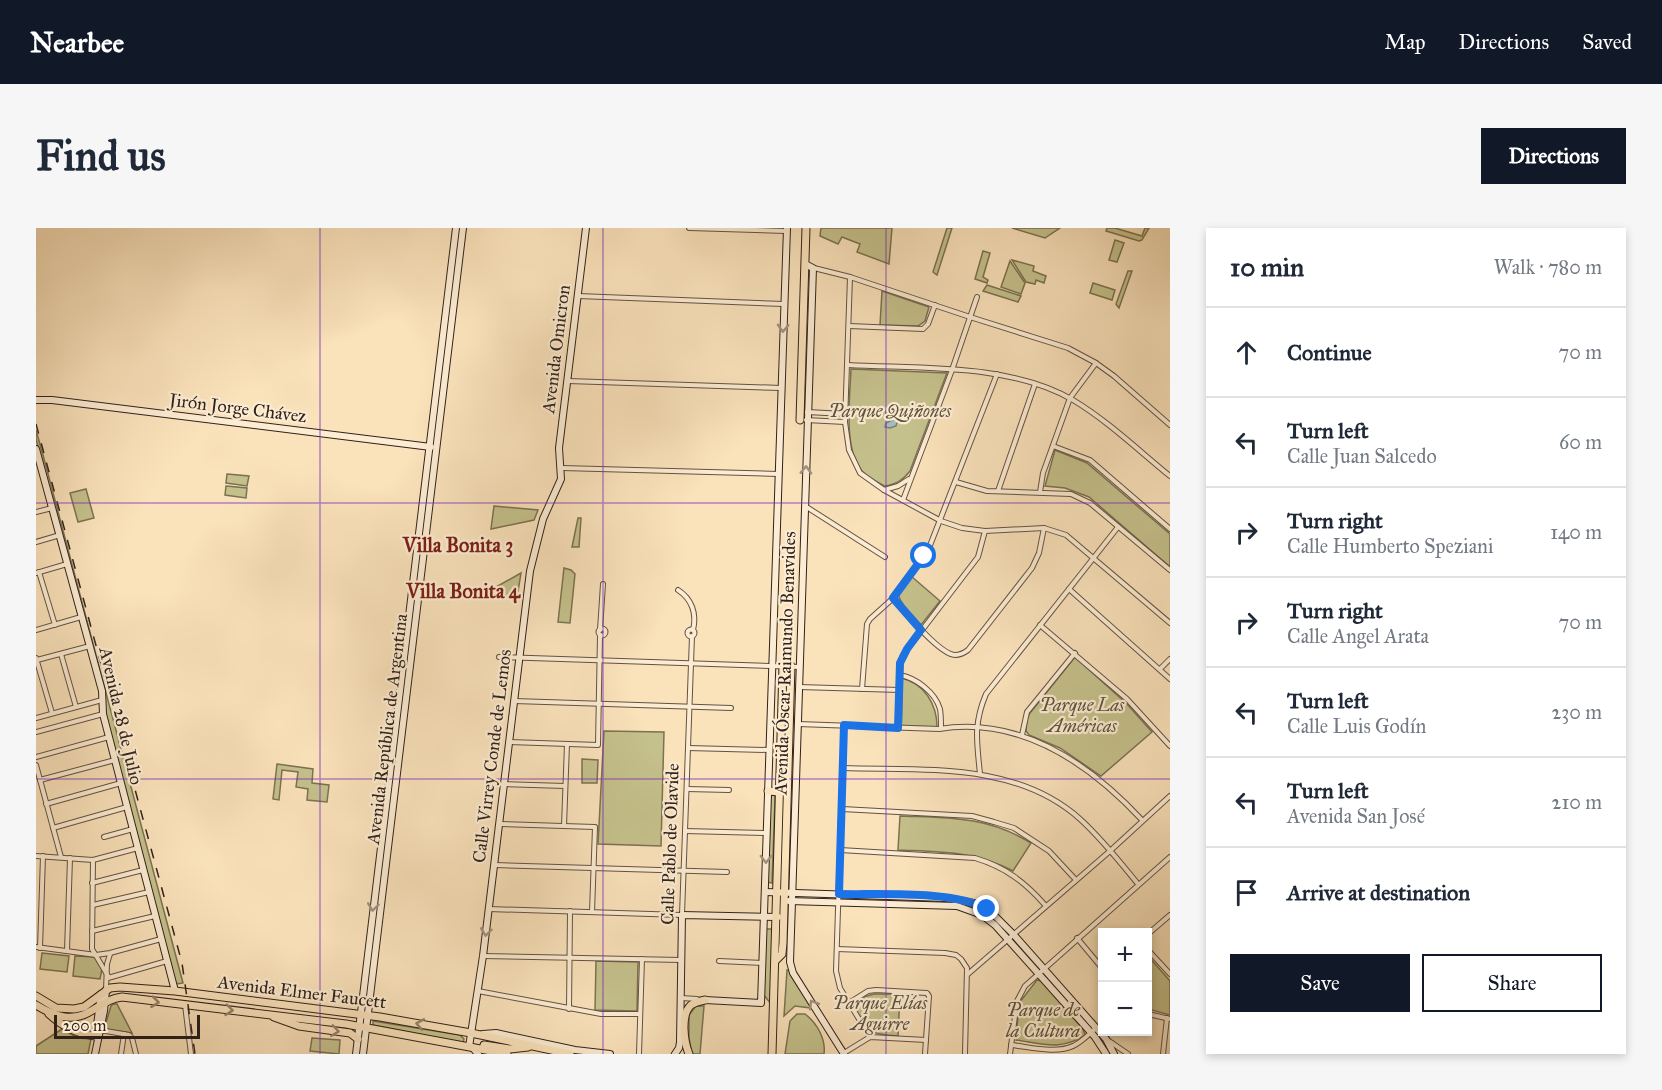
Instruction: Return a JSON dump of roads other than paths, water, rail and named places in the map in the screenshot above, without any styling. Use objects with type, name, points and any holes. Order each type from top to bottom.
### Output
[{"type":"main road","points":[[800,416],[806,228]]},
{"type":"main road","name":"Avenida Óscar Raimundo Benavides","points":[[783,791],[788,749],[787,666]]},
{"type":"main road","name":"Avenida Óscar Raimundo Benavides","points":[[772,1054],[776,960],[775,918],[780,896],[787,666]]},
{"type":"main road","points":[[788,749],[797,749]]},
{"type":"main road","points":[[768,791],[795,791]]},
{"type":"main road","name":"Avenida Óscar Raimundo Benavides","points":[[776,960],[782,954],[783,911],[780,896]]},
{"type":"main road","name":"Avenida Elmer Faucett","points":[[39,1007],[55,1015],[68,1018],[83,1015],[120,987],[175,991],[364,1014],[474,1033],[551,1052],[570,1054]]},
{"type":"main road","name":"Avenida Elmer Faucett","points":[[36,996],[56,1008],[74,1010],[103,998],[122,997],[269,1014],[363,1027],[481,1052],[507,1054]]},
{"type":"main road","points":[[689,1054],[684,1035],[687,1010],[694,1003],[705,1000]]},
{"type":"main road","points":[[39,1007],[64,1027],[75,1032],[98,1033]]},
{"type":"main road","points":[[269,1014],[299,1026],[350,1033],[358,1040]]},
{"type":"main road","points":[[481,1052],[484,1045],[510,1049],[531,1047]]},
{"type":"street","name":"Avenida República de Argentina","points":[[447,330],[456,228]]},
{"type":"street","name":"Avenida República de Argentina","points":[[363,1054],[364,1014],[432,447],[463,228]]},
{"type":"street","name":"Avenida Omicron","points":[[562,471],[559,448],[586,228]]},
{"type":"street","points":[[689,228],[786,230]]},
{"type":"street","name":"Avenida Óscar Raimundo Benavides","points":[[705,1000],[761,1003],[786,230]]},
{"type":"street","points":[[805,264],[1068,348],[1096,363],[1170,425]]},
{"type":"street","name":"Avenida Óscar Raimundo Benavides","points":[[813,268],[790,967],[844,1054]]},
{"type":"street","points":[[850,277],[845,422],[849,450],[860,474],[941,521],[962,528],[986,531],[1044,528],[1066,535],[1170,624]]},
{"type":"street","points":[[578,296],[784,304]]},
{"type":"street","points":[[903,500],[977,297]]},
{"type":"street","points":[[849,326],[923,329],[928,324],[935,305]]},
{"type":"street","points":[[1040,492],[1043,474],[1070,398],[1096,363]]},
{"type":"street","points":[[848,365],[997,374],[1035,384],[1070,398],[1109,424],[1170,476]]},
{"type":"street","points":[[862,689],[867,624],[893,598],[929,548],[997,374]]},
{"type":"street","points":[[568,381],[781,388]]},
{"type":"street","points":[[998,491],[1035,384]]},
{"type":"street","name":"Jirón Jorge Chávez","points":[[36,400],[52,400],[432,447]]},
{"type":"street","points":[[800,416],[808,412],[845,414]]},
{"type":"street","points":[[800,416],[808,421],[845,422]]},
{"type":"street","points":[[1053,446],[1090,460],[1170,529]]},
{"type":"street","name":"Avenida 28 de Julio","points":[[36,449],[103,694],[103,714],[175,991]]},
{"type":"street","points":[[562,471],[778,474]]},
{"type":"street","name":"Calle Virrey Conde de Lemos","points":[[469,1049],[474,1033],[518,657],[535,546],[543,519],[559,485],[562,471]]},
{"type":"street","points":[[884,490],[910,479]]},
{"type":"street","points":[[956,482],[969,487],[998,491],[1071,494],[1085,501],[1170,570]]},
{"type":"street","points":[[805,506],[885,557]]},
{"type":"street","points":[[36,512],[52,508]]},
{"type":"street","points":[[980,774],[976,727],[986,694],[1118,527]]},
{"type":"street","points":[[893,598],[921,630],[947,653],[963,654],[1032,568],[1040,553],[1044,528]]},
{"type":"street","points":[[898,728],[903,656],[978,557],[986,531]]},
{"type":"street","points":[[36,542],[60,536]]},
{"type":"street","points":[[55,625],[38,572],[67,564]]},
{"type":"street","points":[[508,742],[598,744],[603,584]]},
{"type":"street","points":[[1069,589],[1170,680]]},
{"type":"street","name":"Calle Pablo de Olavide","points":[[676,1053],[680,1042],[692,636],[688,633],[693,630],[695,619],[692,604],[678,590]]},
{"type":"street","points":[[36,630],[82,617]]},
{"type":"street","points":[[1040,625],[1129,700],[1170,746]]},
{"type":"street","points":[[52,713],[36,660],[90,646]]},
{"type":"street","points":[[1022,735],[1027,712],[1075,653]]},
{"type":"street","points":[[61,654],[76,707]]},
{"type":"street","points":[[499,657],[801,666]]},
{"type":"street","points":[[1160,669],[1170,659]]},
{"type":"street","points":[[900,675],[914,678],[934,698],[939,708],[941,728]]},
{"type":"street","points":[[799,687],[900,690]]},
{"type":"street","points":[[36,718],[103,700]]},
{"type":"street","points":[[513,701],[731,708]]},
{"type":"street","points":[[36,732],[103,714]]},
{"type":"street","points":[[798,724],[898,728],[941,728],[961,725],[1022,735],[1059,751],[1101,779],[1142,820]]},
{"type":"street","points":[[844,725],[837,980],[870,1037]]},
{"type":"street","points":[[36,757],[109,737]]},
{"type":"street","points":[[564,826],[567,744]]},
{"type":"street","points":[[688,748],[769,750]]},
{"type":"street","points":[[40,780],[115,760]]},
{"type":"street","points":[[36,765],[61,857]]},
{"type":"street","points":[[843,768],[980,774],[1014,782],[1048,797],[1079,818],[1138,884]]},
{"type":"street","points":[[46,804],[121,783]]},
{"type":"street","points":[[503,784],[565,786]]},
{"type":"street","points":[[687,789],[729,790]]},
{"type":"street","points":[[968,974],[1110,851],[1170,795]]},
{"type":"street","points":[[53,828],[127,807]]},
{"type":"street","points":[[842,809],[972,816],[994,822],[1020,832],[1049,850],[1076,880]]},
{"type":"street","points":[[499,824],[595,827],[592,912]]},
{"type":"street","points":[[104,837],[133,829]]},
{"type":"street","points":[[685,831],[766,833]]},
{"type":"street","points":[[36,856],[93,860],[138,848]]},
{"type":"street","points":[[840,850],[939,854],[975,858],[994,863],[1016,876],[1045,905]]},
{"type":"street","points":[[43,856],[38,947],[96,955],[161,939]]},
{"type":"street","points":[[1010,1054],[1017,1001],[1025,986],[1170,857]]},
{"type":"street","points":[[67,951],[70,858]]},
{"type":"street","points":[[93,860],[92,949],[108,977]]},
{"type":"street","points":[[494,865],[727,872]]},
{"type":"street","points":[[93,883],[143,870]]},
{"type":"street","points":[[36,884],[42,884]]},
{"type":"street","points":[[93,905],[149,892]]},
{"type":"street","points":[[765,892],[792,901],[967,908],[989,920],[1010,936]]},
{"type":"street","points":[[765,900],[792,892],[947,898],[969,901],[987,909],[1094,1030],[1128,1054]]},
{"type":"street","points":[[489,909],[764,918],[775,918],[783,911]]},
{"type":"street","points":[[569,1009],[570,912]]},
{"type":"street","points":[[1152,931],[1170,915]]},
{"type":"street","points":[[92,931],[155,916]]},
{"type":"street","points":[[1077,938],[1098,963]]},
{"type":"street","points":[[837,949],[950,954],[961,959],[968,974],[965,1054]]},
{"type":"street","points":[[95,1054],[110,953]]},
{"type":"street","points":[[1152,954],[1170,974]]},
{"type":"street","points":[[483,956],[681,960]]},
{"type":"street","points":[[639,1054],[642,959]]},
{"type":"street","points":[[108,977],[167,961]]},
{"type":"street","points":[[719,961],[762,963]]},
{"type":"street","points":[[478,991],[601,1014],[640,1014]]},
{"type":"street","points":[[849,1003],[868,991],[927,993],[929,996],[925,1054]]},
{"type":"street","points":[[680,998],[705,1000]]},
{"type":"street","points":[[185,1005],[191,1054]]},
{"type":"street","points":[[1152,1015],[1168,1019],[1163,1054]]},
{"type":"street","name":"Avenida República de Argentina","points":[[356,1054],[363,1027]]},
{"type":"street","points":[[1011,1045],[1062,1049],[1077,1044],[1094,1030]]},
{"type":"street","points":[[1094,1030],[1106,1053]]},
{"type":"street","points":[[98,1033],[124,1034],[132,1038],[136,1054]]},
{"type":"street","points":[[474,1033],[496,1033],[575,1050],[610,1054]]},
{"type":"street","points":[[121,1054],[124,1034]]},
{"type":"street","points":[[844,1054],[870,1037],[926,1040]]},
{"type":"street","points":[[1106,1039],[1114,1054]]},
{"type":"water","points":[[886,411],[896,412],[898,419],[896,426],[890,428],[885,427],[886,423],[892,420],[886,415]]},
{"type":"railway","points":[[36,424],[182,963],[195,1054]]},
{"type":"district","name":"Villa Bonita 3","points":[[458,545]]},
{"type":"district","name":"Villa Bonita 4","points":[[463,591]]},
{"type":"park label","name":"Parque Quiñones","points":[[890,411]]},
{"type":"park label","name":"Parque Las Américas","points":[[1082,715]]},
{"type":"park label","name":"Parque Elías Aguirre","points":[[880,1013]]},
{"type":"park label","name":"Parque de la Cultura","points":[[1043,1020]]}]
